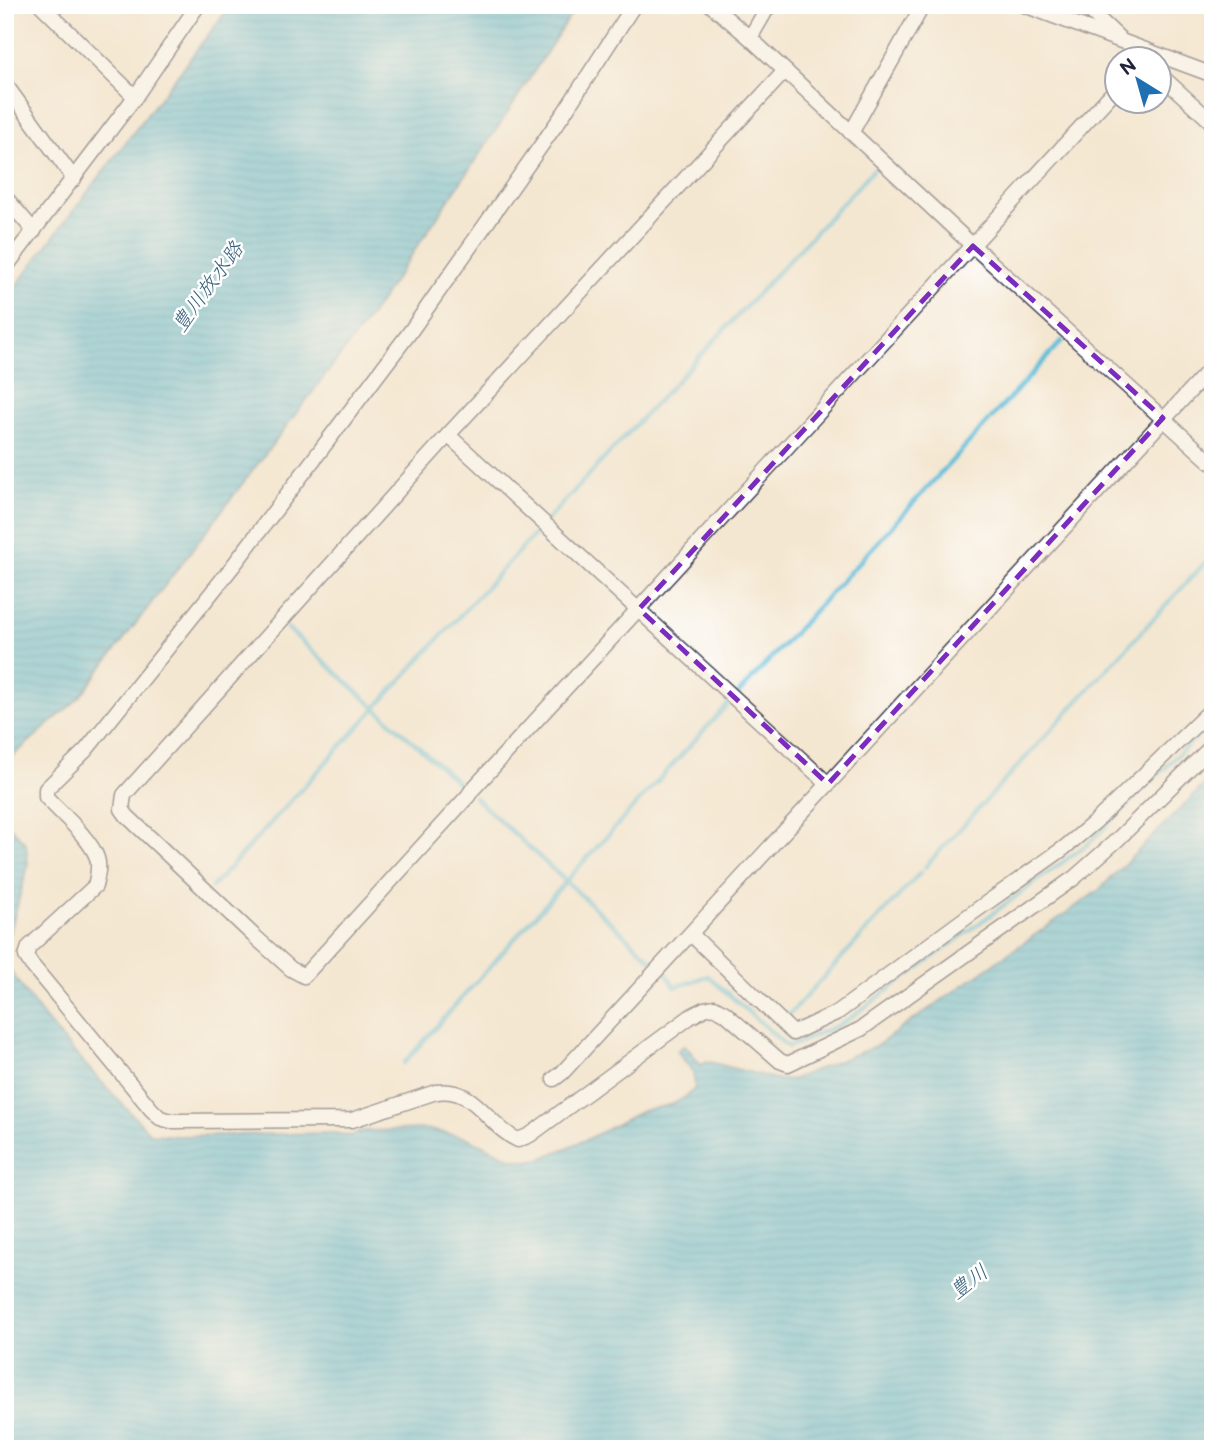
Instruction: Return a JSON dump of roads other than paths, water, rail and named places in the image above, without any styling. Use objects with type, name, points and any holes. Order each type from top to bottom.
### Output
[{"type":"street","points":[[41,5],[135,97]]},
{"type":"street","points":[[5,268],[135,97],[198,5]]},
{"type":"street","points":[[634,5],[564,113],[410,332],[207,598],[86,750],[46,789],[46,797],[92,847],[98,860],[99,872],[95,886],[29,947],[26,956],[31,964],[160,1118],[171,1121],[352,1120],[446,1090],[469,1098],[508,1135],[518,1139],[530,1135],[704,1009],[715,1007],[725,1013],[780,1061],[788,1064],[860,1029],[1074,878],[1117,840],[1213,745]]},
{"type":"street","points":[[711,5],[1213,464]]},
{"type":"street","points":[[750,38],[769,5]]},
{"type":"street","points":[[851,133],[923,5]]},
{"type":"street","points":[[1024,5],[1125,43]]},
{"type":"street","points":[[1084,5],[1129,46]]},
{"type":"street","points":[[1172,65],[1213,75]]},
{"type":"street","points":[[785,72],[448,435],[124,795],[122,809],[127,816],[291,969],[304,976],[1102,104]]},
{"type":"street","points":[[5,84],[74,178]]},
{"type":"street","points":[[1172,86],[1213,123]]},
{"type":"street","points":[[5,197],[34,231]]},
{"type":"street","points":[[554,1079],[691,934],[1213,366]]},
{"type":"street","points":[[448,435],[828,785]]},
{"type":"street","points":[[691,934],[793,1033],[838,1012],[1064,848],[1095,822],[1213,708]]},
{"type":"water","name":"豊川放水路","points":[[231,5],[577,5],[369,318],[79,698],[5,763],[5,300]]},
{"type":"water","name":"豊川","points":[[1213,776],[1213,1444],[1207,1449],[5,1449],[5,962],[20,986],[55,1030],[151,1134],[178,1136],[335,1133],[351,1136],[362,1131],[426,1129],[468,1138],[511,1158],[527,1161],[540,1159],[592,1137],[642,1111],[673,1104],[687,1096],[695,1088],[693,1072],[677,1051],[685,1045],[701,1065],[706,1061],[779,1080],[793,1079],[876,1046],[1099,890]]},
{"type":"water","points":[[5,821],[26,844],[28,866],[5,960]]},
{"type":"waterway","points":[[547,520],[874,169]]},
{"type":"waterway","points":[[738,694],[1062,341]]},
{"type":"waterway","points":[[212,887],[541,527]]},
{"type":"waterway","points":[[925,867],[1213,554]]},
{"type":"waterway","points":[[287,628],[464,788]]},
{"type":"waterway","points":[[404,1063],[730,702]]},
{"type":"waterway","points":[[666,973],[675,987],[708,976],[788,1047],[843,1023],[1089,843],[1213,720]]},
{"type":"waterway","points":[[474,797],[654,962]]},
{"type":"waterway","points":[[785,1019],[920,873]]}]
